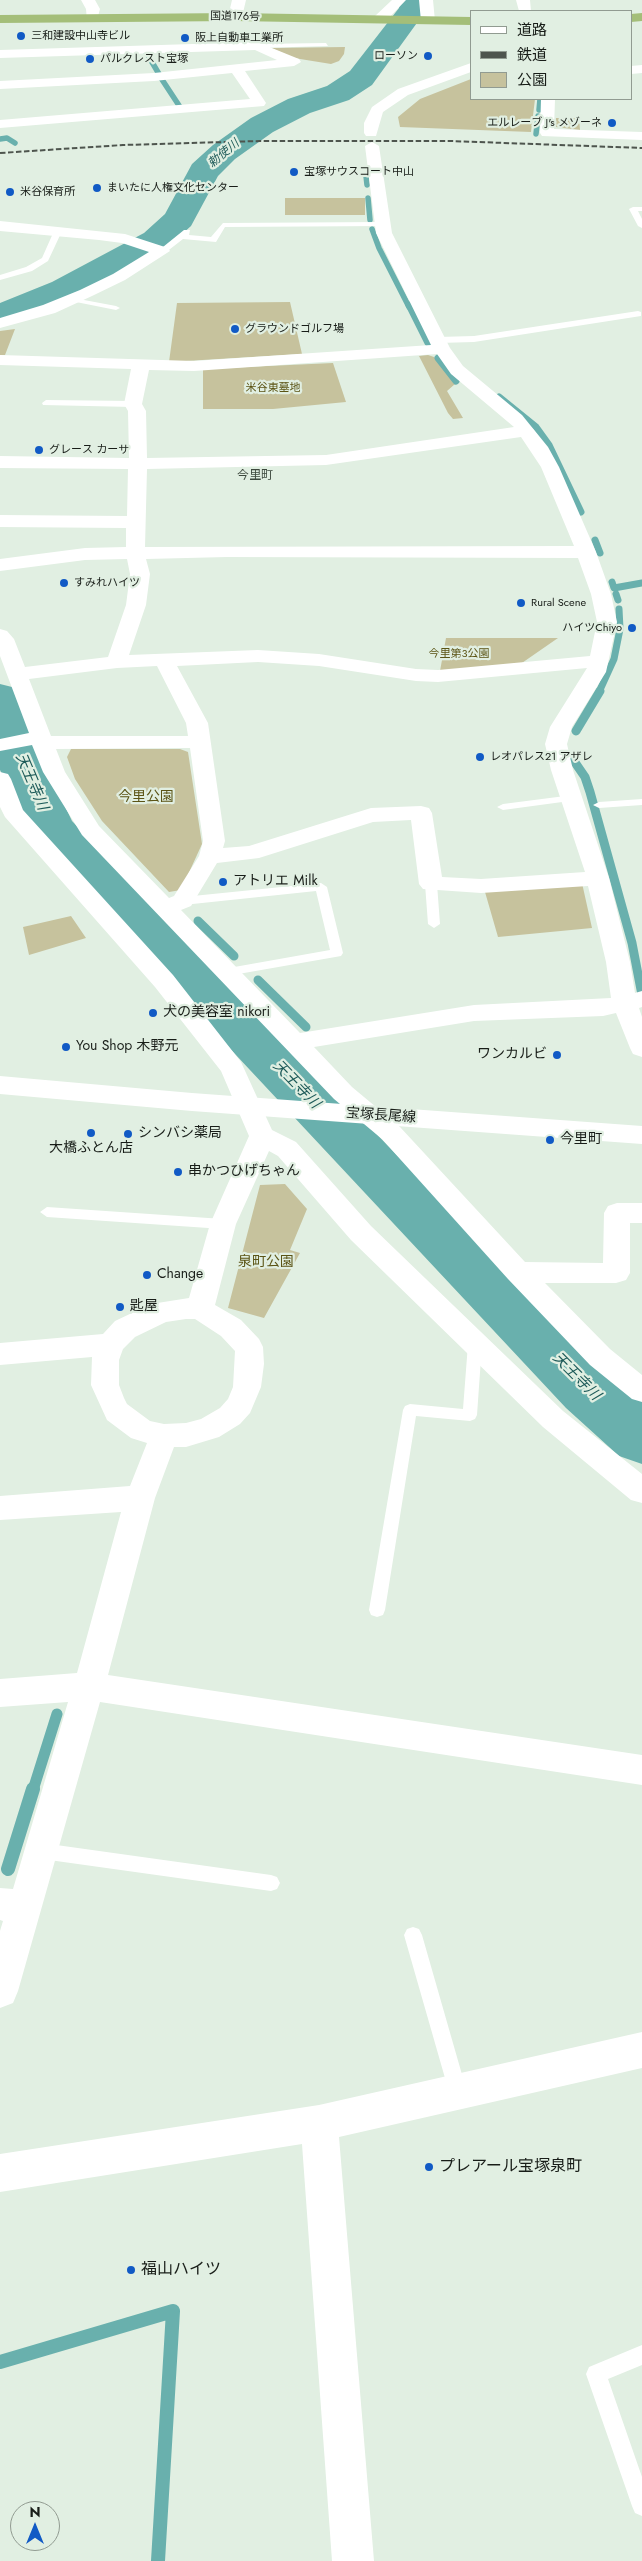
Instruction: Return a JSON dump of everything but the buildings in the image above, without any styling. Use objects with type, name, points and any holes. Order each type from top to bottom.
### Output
[{"type":"highway","name":"国道176号","points":[[0,19],[235,17],[470,22]]},
{"type":"street","points":[[88,0],[93,9],[92,17]]},
{"type":"street","points":[[235,17],[239,0]]},
{"type":"street","points":[[386,21],[398,0]]},
{"type":"street","points":[[421,21],[426,0]]},
{"type":"street","points":[[0,54],[257,46],[294,62],[154,77],[0,85]]},
{"type":"street","points":[[470,67],[404,92],[377,110],[371,123],[382,224],[384,233],[440,344],[457,370],[488,398],[516,419],[539,447],[550,467],[586,552],[601,594],[607,622],[596,672],[561,727],[556,744],[562,770],[573,798],[598,878],[618,962],[633,1001],[642,1048]]},
{"type":"street","points":[[0,124],[259,103],[236,68]]},
{"type":"street","points":[[154,77],[174,110]]},
{"type":"street","points":[[548,100],[547,133],[642,136]]},
{"type":"street","points":[[0,226],[99,235],[135,242],[159,250]]},
{"type":"street","points":[[0,322],[41,311],[71,299],[119,277],[159,250]]},
{"type":"street","points":[[0,360],[194,366],[440,344]]},
{"type":"street","points":[[117,662],[136,605],[140,574],[135,554],[138,464],[137,411],[133,404],[141,364]]},
{"type":"street","points":[[0,462],[138,464],[326,460],[526,431]]},
{"type":"street","points":[[0,521],[135,522]]},
{"type":"street","points":[[0,565],[85,554],[227,551],[586,552]]},
{"type":"street","points":[[0,634],[4,639],[18,674],[37,740],[54,772],[90,830],[174,904],[227,972],[363,1115],[600,1357],[642,1391]]},
{"type":"street","points":[[18,674],[117,662],[258,656],[319,660],[372,670],[430,676],[599,661]]},
{"type":"street","points":[[164,661],[197,723],[198,742],[214,841],[210,856],[174,904]]},
{"type":"street","points":[[0,745],[37,740],[198,742]]},
{"type":"street","points":[[0,779],[6,813],[164,981],[232,1068],[262,1136],[287,1150],[361,1233],[553,1419],[642,1490]]},
{"type":"street","points":[[210,856],[251,853],[371,816],[421,813],[431,884],[480,886],[598,878]]},
{"type":"street","points":[[295,1042],[474,1013],[603,1008],[633,1001]]},
{"type":"street","name":"宝塚長尾線","points":[[0,1085],[363,1115],[642,1135]]},
{"type":"street","points":[[200,1309],[223,1224],[262,1136]]},
{"type":"street","points":[[518,1272],[616,1273],[617,1213],[642,1213]]},
{"type":"street","points":[[200,1309],[231,1328],[249,1347],[250,1364],[240,1405],[230,1416],[209,1429],[186,1435],[164,1436],[141,1430],[117,1412],[110,1400],[105,1385],[104,1372],[105,1360],[111,1344],[125,1329],[161,1312],[200,1309]]},
{"type":"street","points":[[0,1354],[111,1344]]},
{"type":"street","points":[[0,1991],[12,1905],[42,1851],[140,1498],[164,1436]]},
{"type":"street","points":[[0,1508],[140,1498]]},
{"type":"street","points":[[0,1693],[89,1686],[642,1770]]},
{"type":"street","points":[[0,2173],[319,2123],[642,2050]]},
{"type":"street","points":[[319,2123],[353,2561]]},
{"type":"lane","points":[[257,46],[326,45]]},
{"type":"lane","points":[[642,209],[634,210],[642,226]]},
{"type":"lane","points":[[182,236],[213,240],[223,225],[382,224]]},
{"type":"lane","points":[[159,250],[191,229]]},
{"type":"lane","points":[[0,278],[29,269],[45,259],[58,231]]},
{"type":"lane","points":[[71,299],[116,308]]},
{"type":"lane","points":[[440,344],[638,314]]},
{"type":"lane","points":[[46,403],[133,404]]},
{"type":"lane","points":[[504,807],[573,798]]},
{"type":"lane","points":[[599,805],[642,802]]},
{"type":"lane","points":[[431,884],[434,924]]},
{"type":"lane","points":[[174,904],[321,887],[337,953],[227,972]]},
{"type":"lane","points":[[47,1212],[223,1224]]},
{"type":"lane","points":[[377,1610],[410,1410],[470,1415],[475,1344]]},
{"type":"lane","points":[[42,1851],[271,1883]]},
{"type":"lane","points":[[413,1935],[458,2092]]},
{"type":"lane","points":[[642,2355],[596,2374],[642,2506]]},
{"type":"green space","points":[[345,47],[344,54],[339,61],[331,64],[294,58],[271,48]]},
{"type":"green space","points":[[470,79],[470,100],[535,100],[531,132],[400,127],[398,117],[420,99]]},
{"type":"green space","points":[[556,118],[579,118],[580,130],[556,127]]},
{"type":"green space","points":[[285,198],[365,198],[365,215],[285,215]]},
{"type":"green space","name":"グラウンドゴルフ場","points":[[290,302],[302,354],[169,362],[177,303]]},
{"type":"green space","points":[[15,329],[5,355],[0,355],[0,331]]},
{"type":"green space","points":[[428,355],[434,357],[455,384],[447,391],[463,418],[453,419],[448,413],[419,356]]},
{"type":"green space","name":"米谷東墓地","points":[[333,363],[346,402],[273,409],[203,409],[203,369]]},
{"type":"green space","name":"今里第3公園","points":[[446,638],[558,638],[519,665],[440,671]]},
{"type":"green space","name":"今里公園","points":[[71,749],[180,749],[188,752],[202,844],[181,890],[169,892],[102,821],[75,779],[67,757]]},
{"type":"green space","points":[[582,883],[592,928],[498,937],[485,892]]},
{"type":"green space","points":[[71,916],[86,938],[29,955],[23,927]]},
{"type":"green space","name":"泉町公園","points":[[285,1184],[307,1209],[290,1250],[300,1253],[264,1318],[228,1308],[260,1185]]},
{"type":"waterway","name":"勅使川","points":[[0,314],[22,308],[65,290],[156,240],[179,219],[204,171],[224,152],[262,125],[299,106],[338,93],[361,78],[413,9],[414,0]]},
{"type":"waterway","points":[[146,52],[159,74]]},
{"type":"waterway","points":[[161,78],[180,107]]},
{"type":"waterway","points":[[539,110],[540,100]]},
{"type":"waterway","points":[[536,134],[538,116]]},
{"type":"waterway","points":[[0,139],[7,138],[15,143]]},
{"type":"waterway","points":[[366,176],[367,185]]},
{"type":"waterway","points":[[368,198],[370,220]]},
{"type":"waterway","points":[[372,229],[379,248],[409,307]]},
{"type":"waterway","points":[[409,305],[428,343]]},
{"type":"waterway","points":[[438,358],[456,381]]},
{"type":"waterway","points":[[499,397],[536,427],[549,445],[581,512]]},
{"type":"waterway","points":[[595,540],[600,553]]},
{"type":"waterway","points":[[612,582],[614,588],[642,583]]},
{"type":"waterway","points":[[616,594],[618,600]]},
{"type":"waterway","points":[[599,692],[614,659],[620,629],[619,609]]},
{"type":"waterway","points":[[576,731],[600,691]]},
{"type":"waterway","name":"天王寺川","points":[[0,698],[22,766],[51,828],[588,1391],[642,1438]]},
{"type":"waterway","points":[[574,761],[585,777],[590,792],[632,943],[642,995]]},
{"type":"waterway","points":[[198,921],[234,956]]},
{"type":"waterway","points":[[258,980],[306,1027]]},
{"type":"waterway","points":[[33,1790],[57,1714]]},
{"type":"waterway","points":[[8,1869],[33,1789]]},
{"type":"waterway","points":[[0,2362],[173,2311],[158,2561]]},
{"type":"railway","points":[[0,153],[123,145],[260,141],[450,141],[642,148]]},
{"type":"place","name":"三和建設中山寺ビル","points":[[21,36]]},
{"type":"place","name":"阪上自動車工業所","points":[[185,38]]},
{"type":"place","name":"ローソン","points":[[428,56]]},
{"type":"place","name":"パルクレスト宝塚","points":[[90,59]]},
{"type":"place","name":"エルレーブ J's メゾーネ","points":[[612,123]]},
{"type":"place","name":"宝塚サウスコート中山","points":[[294,172]]},
{"type":"place","name":"まいたに人権文化センター","points":[[97,188]]},
{"type":"place","name":"米谷保育所","points":[[10,192]]},
{"type":"place","name":"グラウンドゴルフ場","points":[[235,329]]},
{"type":"place","name":"グレース カーサ","points":[[39,450]]},
{"type":"place","name":"すみれハイツ","points":[[64,583]]},
{"type":"place","name":"Rural Scene","points":[[521,603]]},
{"type":"place","name":"ハイツChiyo","points":[[632,628]]},
{"type":"place","name":"レオパレス21 アザレ","points":[[480,757]]},
{"type":"place","name":"アトリエ Milk","points":[[223,882]]},
{"type":"place","name":"犬の美容室 nikori","points":[[153,1013]]},
{"type":"place","name":"You Shop 木野元","points":[[66,1047]]},
{"type":"place","name":"ワンカルビ","points":[[557,1055]]},
{"type":"place","name":"大橋ふとん店","points":[[91,1133]]},
{"type":"place","name":"シンバシ薬局","points":[[128,1134]]},
{"type":"place","name":"今里町","points":[[550,1140]]},
{"type":"place","name":"串かつひげちゃん","points":[[178,1172]]},
{"type":"place","name":"Change","points":[[147,1275]]},
{"type":"place","name":"匙屋","points":[[120,1307]]},
{"type":"place","name":"プレアール宝塚泉町","points":[[429,2167]]},
{"type":"place","name":"福山ハイツ","points":[[131,2270]]},
{"type":"district","name":"今里町","points":[[255,476]]}]
